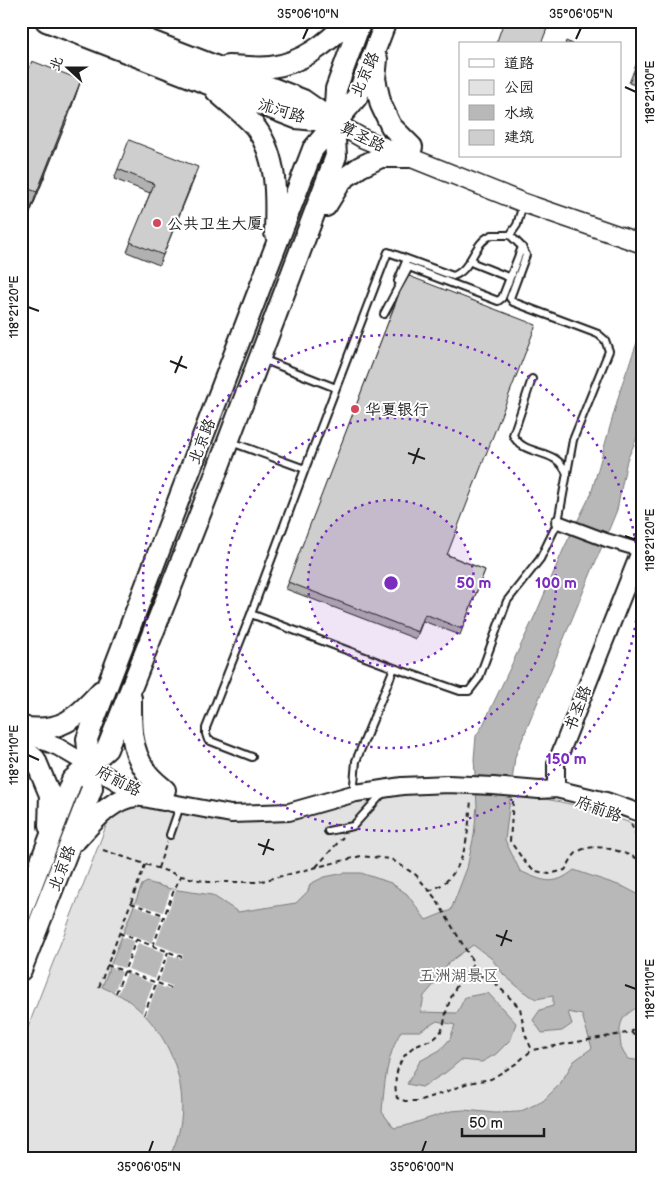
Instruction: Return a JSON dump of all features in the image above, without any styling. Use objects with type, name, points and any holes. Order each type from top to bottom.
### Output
[{"type":"main road","name":"沭河路","points":[[46,21],[210,74],[303,100],[334,122]]},
{"type":"main road","name":"沭河路","points":[[99,21],[126,29],[210,74]]},
{"type":"main road","points":[[210,74],[270,67],[299,60],[328,42],[349,21]]},
{"type":"main road","name":"北京路","points":[[21,913],[72,780],[107,749],[229,441],[336,156],[334,122],[336,89],[362,21]]},
{"type":"main road","points":[[301,249],[342,180],[360,167],[381,157],[410,152],[391,126],[381,105],[375,79],[383,29]]},
{"type":"main road","name":"北京路","points":[[21,970],[92,788],[86,739],[313,149],[356,97],[383,29]]},
{"type":"main road","points":[[210,74],[256,128],[266,147],[276,186],[275,248]]},
{"type":"main road","name":"算圣路","points":[[334,122],[368,130],[410,152],[524,203],[580,224],[643,233]]},
{"type":"main road","name":"算圣路","points":[[410,152],[583,214],[622,230],[643,244]]},
{"type":"main road","points":[[21,727],[36,730],[63,725],[86,708],[110,680]]},
{"type":"main road","points":[[132,687],[131,734],[138,756],[146,772],[170,798]]},
{"type":"main road","points":[[21,748],[35,758],[50,794],[49,840]]},
{"type":"main road","points":[[70,847],[97,817],[117,801],[136,796],[170,798]]},
{"type":"street","points":[[562,524],[642,553]]},
{"type":"street","name":"书圣路","points":[[556,789],[642,553]]},
{"type":"street","points":[[21,732],[58,747],[90,765]]},
{"type":"street","points":[[21,740],[55,756],[90,765]]},
{"type":"street","name":"府前路","points":[[90,765],[119,783],[231,814],[289,812],[331,799],[387,788],[448,780]]},
{"type":"street","name":"府前路","points":[[170,798],[198,799],[232,804],[268,804],[288,802],[354,784],[401,776],[448,780],[520,790],[536,781],[556,789],[574,800],[638,819]]},
{"type":"lane","points":[[510,235],[517,225],[524,203]]},
{"type":"lane","points":[[252,614],[460,691],[469,691],[479,678],[507,600],[540,559],[562,524],[573,440],[609,351],[605,340],[598,334],[513,302],[510,298],[526,255],[522,247],[510,235],[485,238],[459,274],[453,276],[388,252],[252,614],[206,728],[208,740],[252,757]]},
{"type":"lane","points":[[407,259],[384,314],[410,267],[498,300],[502,298],[522,247]]},
{"type":"lane","points":[[472,257],[473,263],[482,267],[508,277],[512,274]]},
{"type":"lane","points":[[260,358],[336,388]]},
{"type":"lane","points":[[532,379],[513,435],[516,442],[526,448],[556,458],[564,465],[568,475]]},
{"type":"lane","points":[[229,441],[305,469]]},
{"type":"lane","points":[[354,784],[356,761],[394,668]]},
{"type":"lane","points":[[328,831],[353,826],[387,788]]},
{"type":"lane","points":[[170,798],[170,835]]},
{"type":"path","points":[[520,790],[510,841],[527,865],[536,872],[549,874],[565,870],[577,852],[593,847],[618,851],[643,861]]},
{"type":"path","points":[[429,891],[445,882],[461,863],[468,838],[471,798]]},
{"type":"path","points":[[638,819],[643,849]]},
{"type":"path","points":[[315,869],[353,826]]},
{"type":"path","points":[[158,868],[170,835]]},
{"type":"path","points":[[103,850],[181,876],[208,882],[258,882],[360,856],[391,859],[416,875],[436,899],[473,962],[471,970],[461,978],[447,1010],[444,1027],[436,1037],[420,1043],[402,1059],[394,1086],[397,1098],[405,1101],[417,1101],[468,1083],[491,1078],[517,1063],[532,1050],[627,1033],[643,1027]]},
{"type":"path","points":[[99,986],[146,864]]},
{"type":"path","points":[[153,946],[181,876]]},
{"type":"path","points":[[131,903],[164,916]]},
{"type":"path","points":[[119,933],[182,957]]},
{"type":"path","points":[[116,993],[136,940]]},
{"type":"path","points":[[144,1015],[168,952]]},
{"type":"path","points":[[107,964],[171,988]]},
{"type":"path","points":[[471,970],[496,984],[520,1008],[532,1050]]},
{"type":"path","points":[[630,1032],[641,1044]]},
{"type":"green space","name":"五洲湖景区","points":[[403,790],[482,792],[534,797],[585,808],[643,829],[643,1159],[21,1159],[21,1045],[108,821],[131,805],[323,809]]},
{"type":"water","points":[[643,326],[643,425],[627,460],[617,510],[515,757],[505,840],[520,871],[528,875],[548,881],[560,879],[574,870],[624,887],[643,897],[643,1003],[625,1016],[621,1024],[620,1037],[622,1049],[628,1059],[643,1061],[643,1159],[168,1159],[177,1138],[181,1116],[181,1094],[177,1072],[169,1050],[158,1031],[143,1013],[123,997],[102,987],[142,885],[147,882],[171,889],[212,895],[238,912],[296,903],[308,891],[310,884],[324,877],[345,873],[361,873],[391,883],[407,894],[426,920],[451,910],[467,868],[474,835],[477,806],[474,759],[476,736],[483,725],[538,609],[564,548],[591,494],[622,384]],"holes":[[[473,945],[491,958],[504,975],[524,992],[536,999],[553,996],[553,1006],[540,1010],[533,1020],[542,1033],[562,1031],[572,1024],[568,1012],[582,1015],[592,1048],[574,1061],[560,1084],[543,1101],[519,1112],[451,1111],[394,1128],[382,1112],[389,1060],[401,1031],[420,1031],[437,1021],[455,1025],[450,1039],[440,1050],[420,1061],[407,1084],[422,1087],[445,1073],[461,1060],[482,1062],[496,1054],[511,1039],[516,1023],[488,993],[465,997],[457,1013],[421,1012],[424,996],[438,980],[448,963]]]},
{"type":"pier","points":[[171,889],[176,890],[156,944],[183,955],[182,959],[169,955],[159,981],[172,986],[170,990],[157,985],[146,1016],[142,1013],[153,984],[127,973],[118,994],[114,992],[122,972],[110,967],[111,964],[124,968],[134,941],[122,937],[123,933],[152,943],[162,916],[134,906],[135,903],[163,912]],"holes":[[[138,943],[165,953],[155,979],[128,969]]]},
{"type":"building","points":[[504,21],[550,21],[542,42],[497,42]]},
{"type":"building","points":[[643,48],[643,77],[633,73]]},
{"type":"building","points":[[32,61],[81,80],[37,192],[21,186],[21,89]]},
{"type":"building","name":"公共卫生大厦","points":[[129,140],[198,167],[163,255],[130,242],[154,184],[118,169]]},
{"type":"building","points":[[409,276],[536,325],[447,555],[485,570],[462,629],[425,614],[418,632],[288,582],[399,294]]},
{"type":"place","name":"公共卫生大厦","points":[[157,223]]},
{"type":"place","name":"华夏银行","points":[[355,409]]}]
